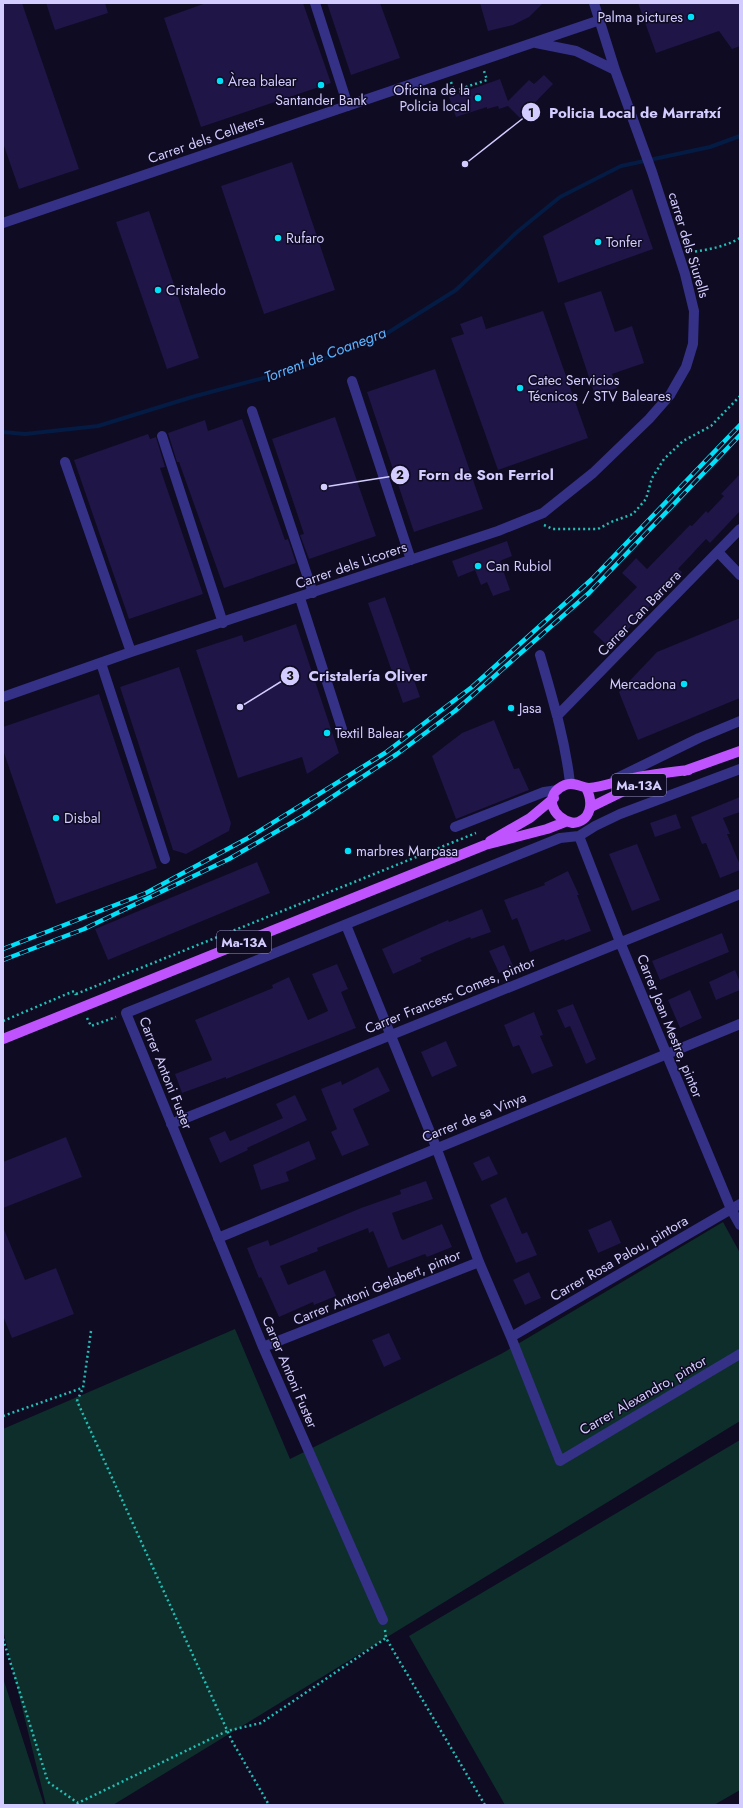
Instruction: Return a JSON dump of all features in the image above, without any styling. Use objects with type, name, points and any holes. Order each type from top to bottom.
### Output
[{"type":"main road","name":"Ma-13A","points":[[3,1039],[485,845],[547,830],[566,822],[573,824],[578,823],[587,815],[591,807],[636,786],[689,770],[740,751]]},
{"type":"main road","name":"Ma-13A","points":[[485,845],[497,836],[530,818],[570,783],[586,788],[597,787],[633,778],[689,770]]},
{"type":"main road","points":[[586,788],[591,798],[591,807]]},
{"type":"main road","points":[[556,794],[553,806],[555,813],[566,822]]},
{"type":"street","points":[[315,3],[348,106]]},
{"type":"street","name":"carrer dels Siurells","points":[[594,3],[615,70],[652,172],[685,274],[694,311],[693,344],[686,367],[670,395]]},
{"type":"street","name":"Carrer dels Celleters","points":[[3,223],[600,20]]},
{"type":"street","points":[[534,43],[576,51],[615,70]]},
{"type":"street","points":[[352,381],[411,560]]},
{"type":"street","name":"Carrer dels Licorers","points":[[3,697],[131,652],[300,598],[498,531],[543,513],[593,473],[649,419],[670,395]]},
{"type":"street","points":[[252,411],[313,593]]},
{"type":"street","points":[[162,436],[223,623]]},
{"type":"street","points":[[65,462],[131,652]]},
{"type":"street","name":"Carrer Can Barrera","points":[[557,716],[740,529]]},
{"type":"street","points":[[718,552],[740,575]]},
{"type":"street","points":[[300,598],[342,729]]},
{"type":"street","points":[[540,655],[568,762],[570,783]]},
{"type":"street","points":[[101,663],[165,859]]},
{"type":"street","points":[[597,787],[631,772],[699,738],[740,721]]},
{"type":"street","name":"Carrer Antoni Fuster","points":[[383,1620],[263,1347],[126,1013],[560,838],[579,836],[595,826],[620,814],[740,769]]},
{"type":"street","points":[[455,827],[544,792],[556,794]]},
{"type":"street","name":"Carrer Joan Mestre, pintor","points":[[579,836],[666,1055],[731,1209],[740,1225]]},
{"type":"street","name":"Carrer Francesc Comes, pintor","points":[[171,1124],[740,894]]},
{"type":"street","points":[[346,925],[389,1035],[436,1147],[479,1262],[512,1337]]},
{"type":"street","name":"Carrer de sa Vinya","points":[[218,1238],[436,1147],[740,1024]]},
{"type":"street","name":"Carrer Rosa Palou, pintora","points":[[512,1337],[740,1204]]},
{"type":"street","name":"Carrer Antoni Gelabert, pintor","points":[[263,1347],[479,1262]]},
{"type":"street","name":"Carrer Alexandro, pintor","points":[[512,1337],[560,1461],[740,1354]]},
{"type":"path","points":[[461,93],[460,89],[487,80],[480,61]]},
{"type":"path","points":[[677,253],[708,250],[728,244],[740,238]]},
{"type":"path","points":[[533,517],[553,529],[598,529],[611,522],[633,514],[646,500],[652,478],[664,460],[684,441],[711,426],[740,396]]},
{"type":"path","points":[[76,994],[480,832]]},
{"type":"path","points":[[91,1331],[83,1388],[77,1401],[227,1732],[269,1805]]},
{"type":"path","points":[[3,1416],[83,1388]]},
{"type":"path","points":[[383,1620],[386,1638],[485,1805]]},
{"type":"path","points":[[3,1639],[48,1782],[78,1803],[227,1732],[261,1723],[386,1638]]},
{"type":"green space","points":[[723,1222],[740,1253],[740,1421],[113,1805],[46,1805],[3,1630],[3,1429],[235,1329],[290,1459],[501,1354]]},
{"type":"green space","points":[[740,1440],[740,1790],[714,1805],[505,1805],[409,1636]]},
{"type":"green space","points":[[3,1678],[44,1805],[3,1805]]},
{"type":"building","points":[[3,3],[22,3],[79,169],[19,189],[3,143]]},
{"type":"building","points":[[46,3],[105,3],[108,13],[55,30]]},
{"type":"building","points":[[206,3],[303,3],[331,83],[201,127],[164,18]]},
{"type":"building","points":[[327,3],[380,3],[400,58],[351,75]]},
{"type":"building","points":[[480,3],[543,3],[529,17],[513,25],[488,31]]},
{"type":"building","name":"Palma pictures","points":[[638,3],[740,3],[740,46],[732,49],[719,31],[656,53]]},
{"type":"building","points":[[544,75],[553,84],[520,118],[508,106],[499,109],[498,106],[487,109],[487,107],[456,117],[449,97],[500,79],[508,101],[529,80],[534,84]]},
{"type":"building","name":"Rufaro","points":[[292,162],[335,290],[264,314],[221,186]]},
{"type":"building","name":"Tonfer","points":[[632,189],[653,249],[558,283],[543,236]]},
{"type":"building","name":"Cristaledo","points":[[149,211],[199,358],[167,369],[116,222]]},
{"type":"building","points":[[601,291],[615,332],[632,326],[644,363],[612,374],[617,388],[595,395],[564,303]]},
{"type":"building","name":"Catec Servicios Técnicos / STV Baleares","points":[[543,311],[588,438],[498,470],[451,338],[464,334],[460,324],[482,316],[486,329]]},
{"type":"building","points":[[435,369],[483,509],[414,532],[367,392]]},
{"type":"building","points":[[335,417],[376,536],[309,559],[300,535],[304,534],[272,439]]},
{"type":"building","points":[[242,419],[285,540],[288,539],[296,563],[224,588],[179,462],[177,462],[168,433],[205,420],[208,431]]},
{"type":"building","points":[[148,434],[150,439],[156,437],[165,467],[160,468],[203,594],[129,619],[74,460]]},
{"type":"building","points":[[740,474],[740,511],[710,543],[706,539],[678,569],[682,572],[610,648],[593,632],[637,587],[622,573],[636,558],[647,569],[690,525],[692,526],[706,511],[708,513],[724,496],[721,494]]},
{"type":"building","name":"Can Rubiol","points":[[507,541],[512,556],[500,561],[510,590],[493,596],[487,582],[481,585],[475,570],[458,577],[452,561]]},
{"type":"building","points":[[385,597],[420,697],[403,703],[368,603]]},
{"type":"building","name":"Mercadona","points":[[740,618],[740,698],[638,740],[619,692],[657,652]]},
{"type":"building","points":[[296,624],[339,753],[307,774],[302,757],[238,778],[196,650],[242,635],[244,642]]},
{"type":"building","points":[[179,667],[231,823],[229,831],[186,854],[173,850],[120,687]]},
{"type":"building","points":[[99,694],[157,868],[56,904],[3,750],[3,727]]},
{"type":"building","points":[[494,720],[514,769],[519,768],[529,790],[456,819],[432,756],[462,733]]},
{"type":"building","points":[[740,797],[740,812],[723,818],[730,834],[727,834],[740,865],[740,870],[720,878],[706,843],[702,844],[691,817]]},
{"type":"building","points":[[676,814],[681,828],[655,837],[650,823]]},
{"type":"building","points":[[637,844],[660,900],[632,911],[609,854]]},
{"type":"building","points":[[257,862],[270,893],[108,960],[95,929]]},
{"type":"building","points":[[568,871],[579,895],[577,895],[591,931],[565,941],[564,939],[530,952],[517,918],[512,920],[504,900],[545,885],[544,883]]},
{"type":"building","points":[[482,909],[491,932],[471,939],[470,937],[420,958],[422,961],[393,974],[382,949],[448,920],[449,922]]},
{"type":"building","points":[[722,933],[729,952],[660,980],[652,961]]},
{"type":"building","points":[[504,945],[513,966],[499,973],[489,951]]},
{"type":"building","points":[[337,964],[348,989],[341,992],[356,1028],[226,1079],[226,1077],[182,1093],[175,1074],[212,1060],[195,1020],[273,988],[272,985],[289,977],[308,1020],[328,1011],[312,974]]},
{"type":"building","points":[[735,970],[740,982],[740,990],[716,1000],[709,982]]},
{"type":"building","points":[[690,990],[702,1018],[680,1028],[668,1000]]},
{"type":"building","points":[[573,1004],[596,1059],[586,1064],[570,1026],[565,1028],[557,1010]]},
{"type":"building","points":[[534,1012],[543,1035],[540,1036],[553,1066],[532,1074],[519,1045],[513,1047],[504,1025]]},
{"type":"building","points":[[446,1041],[457,1066],[432,1077],[421,1052]]},
{"type":"building","points":[[378,1067],[390,1091],[353,1109],[369,1145],[342,1156],[331,1132],[337,1129],[321,1089],[341,1081],[342,1085]]},
{"type":"building","points":[[295,1095],[307,1120],[247,1148],[248,1150],[220,1163],[209,1138],[225,1131],[230,1141],[283,1118],[276,1104]]},
{"type":"building","points":[[66,1137],[82,1177],[3,1208],[3,1162]]},
{"type":"building","points":[[309,1141],[316,1159],[286,1172],[289,1181],[261,1190],[253,1165]]},
{"type":"building","points":[[489,1156],[498,1174],[482,1181],[473,1163]]},
{"type":"building","points":[[426,1181],[433,1199],[392,1213],[401,1238],[403,1240],[442,1224],[452,1247],[427,1257],[425,1254],[388,1268],[373,1231],[369,1233],[368,1228],[317,1248],[318,1251],[280,1266],[288,1285],[325,1270],[336,1296],[314,1305],[313,1302],[279,1317],[261,1277],[259,1278],[247,1248],[268,1240],[270,1246],[361,1208],[401,1194],[400,1190]]},
{"type":"building","points":[[506,1197],[522,1234],[527,1232],[537,1255],[516,1263],[490,1205]]},
{"type":"building","points":[[611,1220],[621,1243],[598,1253],[588,1230]]},
{"type":"building","points":[[3,1227],[25,1280],[56,1268],[74,1314],[12,1338],[3,1316]]},
{"type":"building","points":[[529,1272],[541,1298],[525,1305],[513,1280]]},
{"type":"building","points":[[389,1333],[401,1359],[384,1367],[372,1340]]},
{"type":"waterway","name":"Torrent de Coanegra","points":[[3,432],[25,434],[98,426],[192,397],[297,369],[381,337],[456,290],[517,232],[560,197],[621,166],[710,147],[740,136]]},
{"type":"railway","points":[[3,949],[146,893],[248,838],[385,753],[472,687],[592,579],[740,425]]},
{"type":"railway","points":[[3,960],[84,929],[229,859],[305,815],[397,754],[455,711],[589,593],[740,435]]},
{"type":"place","name":"Palma pictures","points":[[691,17]]},
{"type":"place","name":"Àrea balear","points":[[220,81]]},
{"type":"place","name":"Santander Bank","points":[[321,85]]},
{"type":"place","name":"Oficina de la Policia local","points":[[478,98]]},
{"type":"place","name":"Policia Local de Marratxí","points":[[465,164]]},
{"type":"place","name":"Rufaro","points":[[278,238]]},
{"type":"place","name":"Tonfer","points":[[598,242]]},
{"type":"place","name":"Cristaledo","points":[[158,290]]},
{"type":"place","name":"Catec Servicios Técnicos / STV Baleares","points":[[520,388]]},
{"type":"place","name":"Forn de Son Ferriol","points":[[324,487]]},
{"type":"place","name":"Can Rubiol","points":[[478,566]]},
{"type":"place","name":"Mercadona","points":[[684,684]]},
{"type":"place","name":"Cristalería Oliver","points":[[240,707]]},
{"type":"place","name":"Jasa","points":[[511,708]]},
{"type":"place","name":"Textil Balear","points":[[327,733]]},
{"type":"place","name":"Disbal","points":[[56,818]]},
{"type":"place","name":"marbres Marpasa","points":[[348,851]]}]
